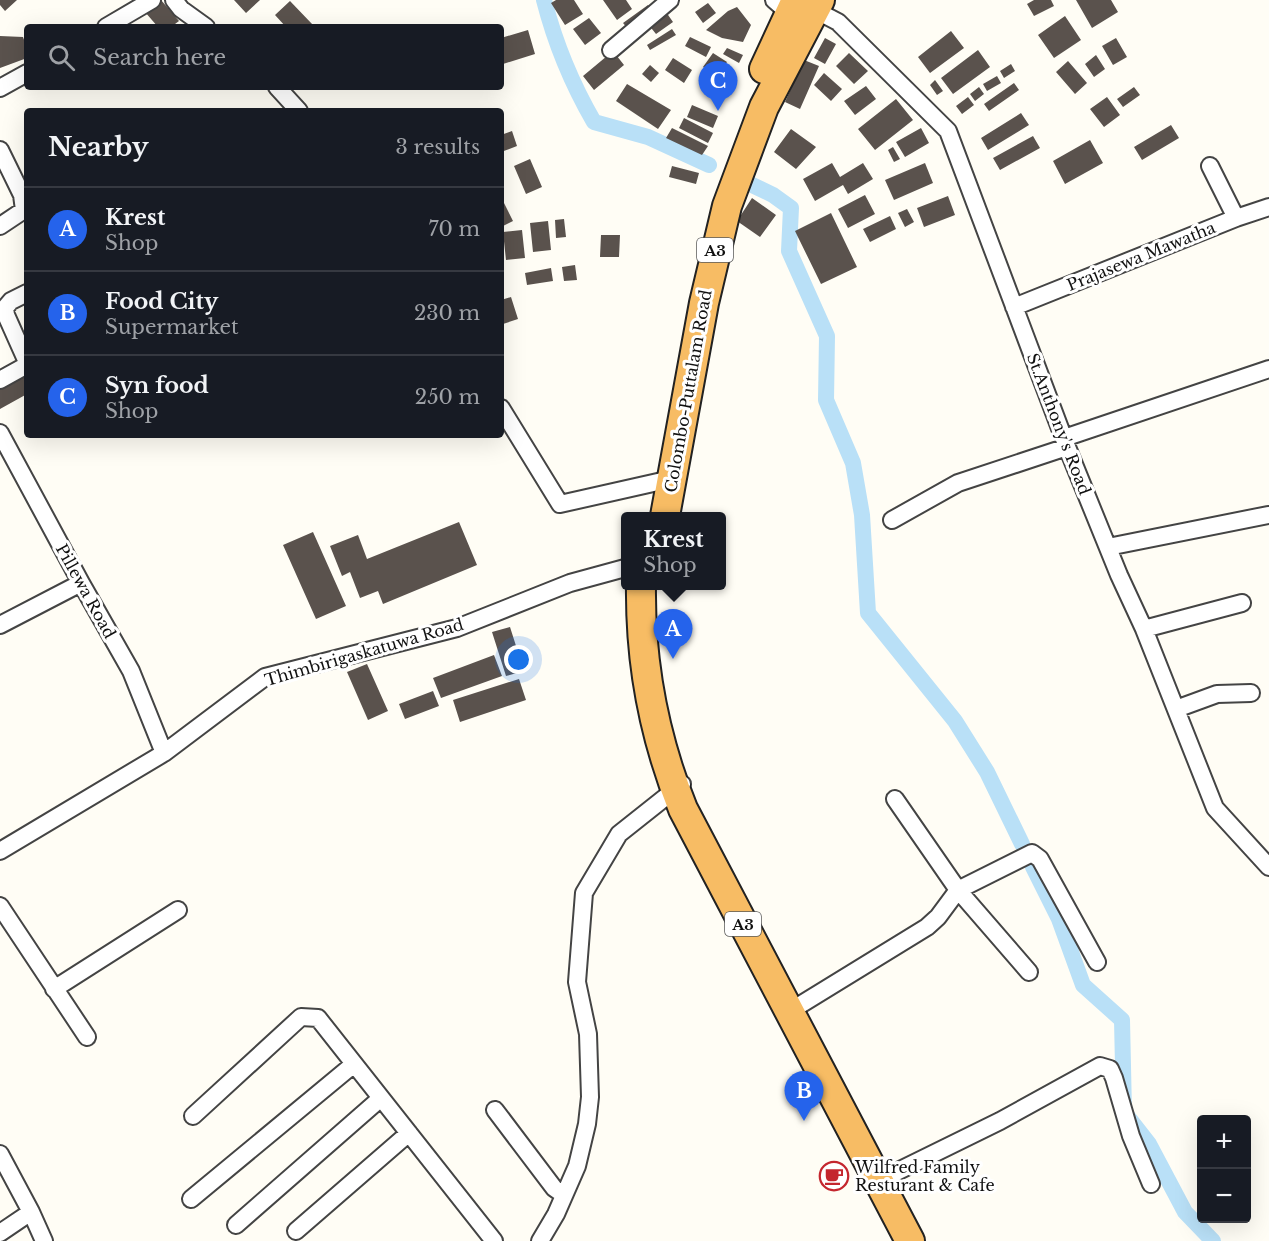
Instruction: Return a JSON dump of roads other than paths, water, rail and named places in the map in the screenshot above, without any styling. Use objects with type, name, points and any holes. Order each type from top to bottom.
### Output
[{"type":"highway","name":"Colombo-Puttalam Road","points":[[650,512],[663,480],[727,206],[799,5]]},
{"type":"highway","name":"Colombo-Puttalam Road","points":[[663,480],[665,512]]},
{"type":"highway","name":"A3","points":[[641,590],[648,696],[681,785],[693,830],[910,1241]]},
{"type":"highway","name":"A3","points":[[657,590],[658,650],[663,692],[681,785],[800,1005],[886,1177],[923,1241]]},
{"type":"street","points":[[111,24],[152,0]]},
{"type":"street","points":[[174,0],[181,9],[202,24]]},
{"type":"street","points":[[611,50],[670,0]]},
{"type":"street","name":"St.Anthony's Road","points":[[799,5],[838,22],[948,131],[1065,442],[1119,575],[1144,629],[1215,808],[1266,858]]},
{"type":"street","points":[[0,88],[24,75]]},
{"type":"street","points":[[280,90],[296,108]]},
{"type":"street","points":[[0,150],[22,195],[24,210],[0,226]]},
{"type":"street","points":[[1210,166],[1236,218]]},
{"type":"street","name":"Prajasewa Mawatha","points":[[1014,307],[1236,218],[1269,207]]},
{"type":"street","points":[[24,294],[11,301],[6,308],[6,315],[24,356]]},
{"type":"street","points":[[0,380],[24,365]]},
{"type":"street","points":[[892,520],[958,483],[1269,369]]},
{"type":"street","points":[[504,413],[560,504],[663,480]]},
{"type":"street","name":"Pillewa Road","points":[[0,433],[131,671],[164,753]]},
{"type":"street","points":[[1108,547],[1268,515]]},
{"type":"street","name":"Thimbirigaskatuwa Road","points":[[0,851],[164,753],[265,677],[457,628],[570,583],[621,569]]},
{"type":"street","points":[[0,625],[81,583]]},
{"type":"street","points":[[1144,629],[1242,603]]},
{"type":"street","points":[[1176,709],[1216,694],[1251,693]]},
{"type":"street","points":[[540,1241],[556,1214],[577,1166],[591,1097],[588,1034],[578,982],[584,893],[619,834],[681,785]]},
{"type":"street","points":[[895,799],[958,890],[1029,972]]},
{"type":"street","points":[[800,1005],[927,927],[958,890],[1032,853],[1040,860],[1097,962]]},
{"type":"street","points":[[0,906],[87,1037]]},
{"type":"street","points":[[54,989],[178,910]]},
{"type":"street","points":[[193,1116],[302,1017],[318,1018],[494,1241]]},
{"type":"street","points":[[191,1199],[354,1064]]},
{"type":"street","points":[[886,1177],[1000,1120],[1100,1066],[1110,1069],[1114,1078],[1131,1136],[1151,1184]]},
{"type":"street","points":[[236,1225],[381,1098]]},
{"type":"street","points":[[495,1110],[554,1188],[564,1195]]},
{"type":"street","points":[[296,1231],[409,1132]]},
{"type":"street","points":[[0,1154],[44,1241]]},
{"type":"street","points":[[0,1233],[31,1212]]},
{"type":"waterway","points":[[544,0],[565,63],[594,122],[648,137],[709,165]]},
{"type":"waterway","points":[[750,184],[773,195],[791,208],[789,251],[827,336],[826,400],[853,463],[862,515],[868,613],[955,721],[987,772],[1022,844]]},
{"type":"waterway","points":[[1033,867],[1059,919],[1083,985],[1122,1020],[1124,1112],[1149,1144],[1185,1212],[1213,1241]]},
{"type":"place","name":"Syn food","points":[[718,111]]},
{"type":"place","name":"Krest","points":[[673,659]]},
{"type":"place","name":"Food City","points":[[804,1121]]},
{"type":"place","name":"Wilfred Family Resturant & Cafe","points":[[834,1176]]}]
